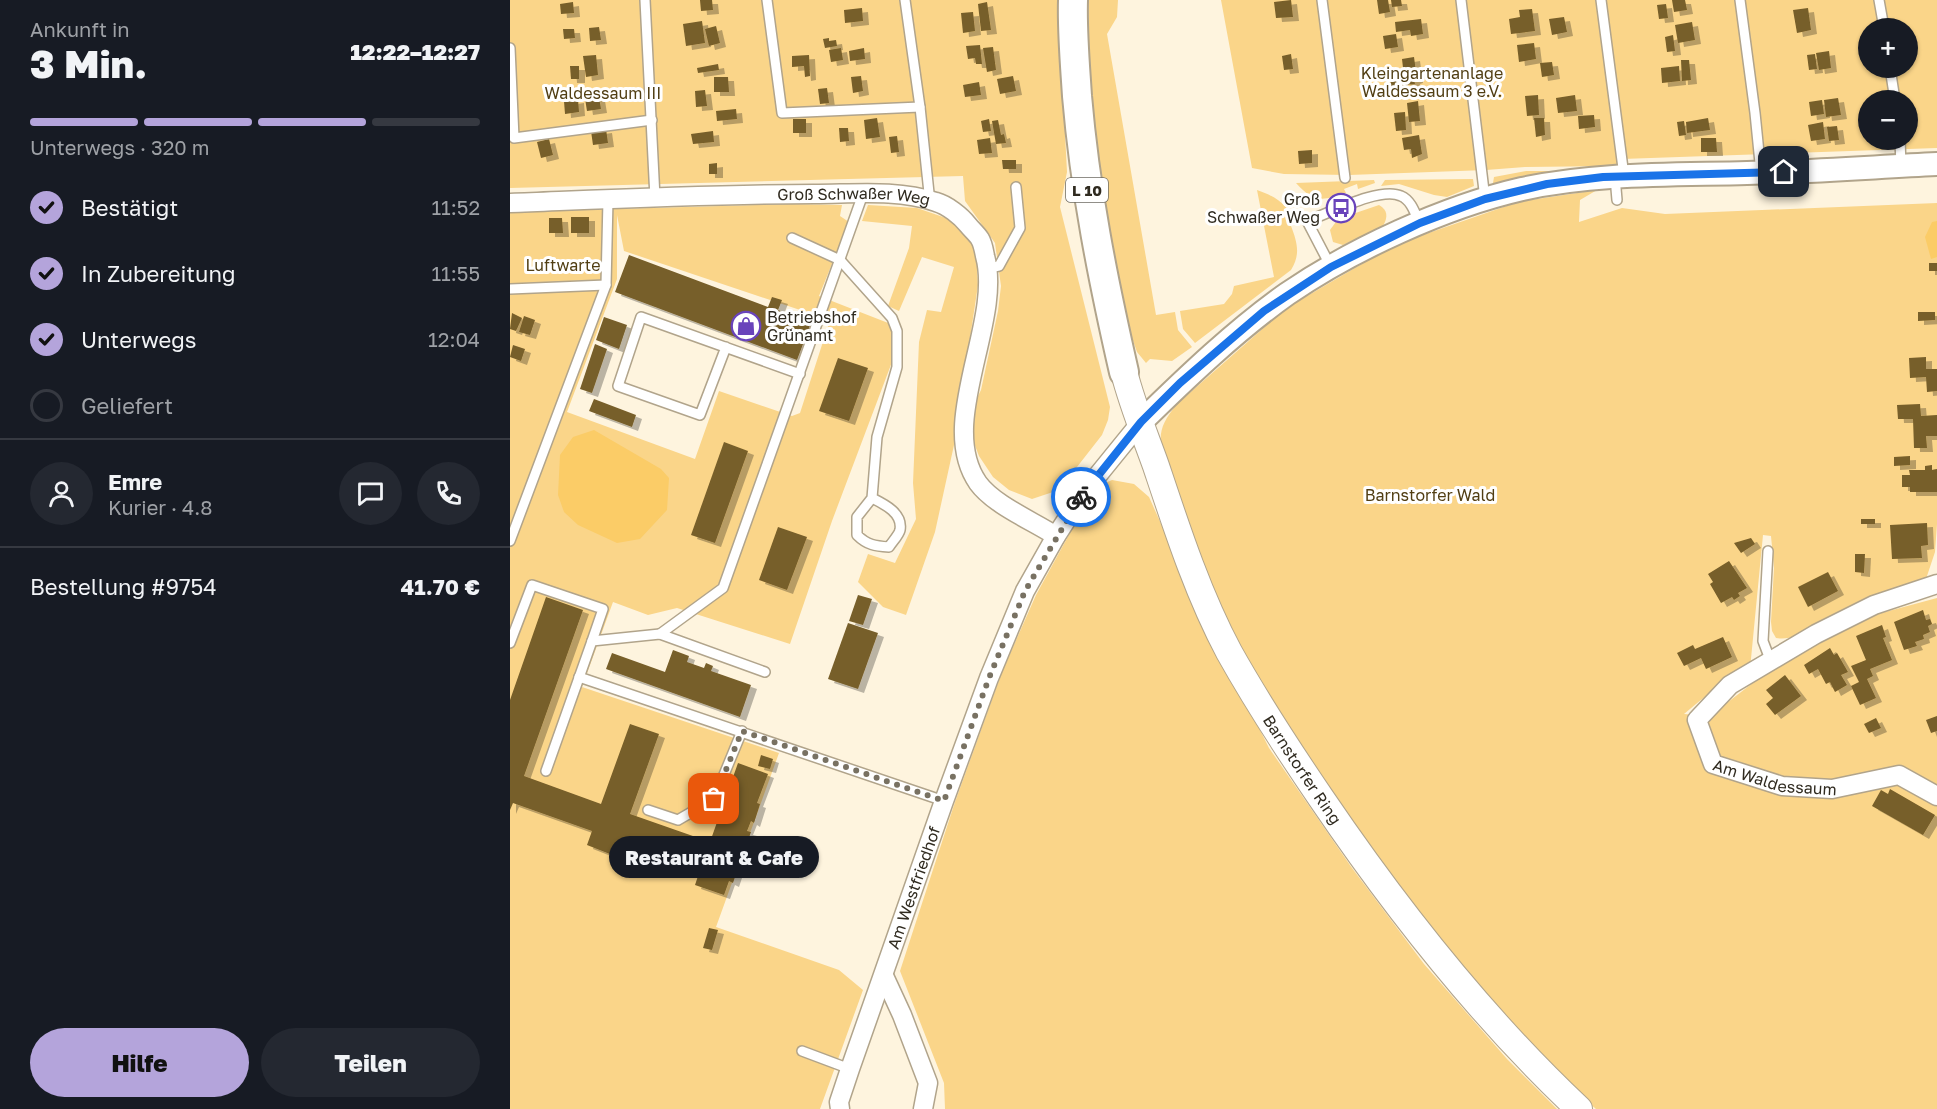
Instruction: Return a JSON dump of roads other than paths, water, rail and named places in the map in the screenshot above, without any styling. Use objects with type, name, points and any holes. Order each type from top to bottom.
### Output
[{"type":"highway","name":"L 10","points":[[1073,2],[1074,59],[1086,184],[1097,249],[1124,372]]},
{"type":"main road","name":"Barnstorfer Ring","points":[[1124,372],[1169,506],[1208,610],[1229,651],[1291,754],[1372,872],[1414,928],[1483,1011],[1579,1109]]},
{"type":"street","points":[[1141,422],[1180,383],[1264,311],[1331,267],[1420,223],[1485,199],[1547,184],[1620,176],[1761,173],[1937,164]]},
{"type":"street","name":"Groß Schwaßer Weg","points":[[510,202],[778,194],[905,194],[938,202],[962,218],[981,240],[989,268],[988,296],[965,424],[968,464],[978,483],[995,499],[1056,536]]},
{"type":"street","name":"Am Westfriedhof","points":[[840,1109],[839,1102],[850,1069],[944,801],[989,678],[1025,591],[1085,491],[1141,422]]},
{"type":"street","points":[[1771,662],[1816,634],[1874,605],[1937,584]]},
{"type":"street","name":"Am Waldessaum","points":[[1771,662],[1730,685],[1696,720],[1713,764],[1782,786],[1832,789],[1899,776],[1937,795]]},
{"type":"street","points":[[884,976],[902,1015],[928,1083],[923,1109]]},
{"type":"lane","points":[[645,0],[655,198]]},
{"type":"lane","points":[[766,0],[782,113],[920,108]]},
{"type":"lane","points":[[905,0],[929,193]]},
{"type":"lane","points":[[1322,0],[1345,178]]},
{"type":"lane","points":[[1461,0],[1485,199]]},
{"type":"lane","points":[[1601,0],[1620,176],[1617,200]]},
{"type":"lane","points":[[1740,0],[1761,173]]},
{"type":"lane","points":[[1880,0],[1883,18]]},
{"type":"lane","points":[[510,48],[514,138],[652,120]]},
{"type":"lane","points":[[1900,150],[1901,166]]},
{"type":"lane","points":[[989,268],[999,266],[1020,228],[1016,187]]},
{"type":"lane","points":[[1331,267],[1307,221],[1372,196],[1389,193],[1401,196],[1410,204],[1420,223]]},
{"type":"lane","points":[[660,634],[723,588],[863,194]]},
{"type":"lane","points":[[510,541],[606,285],[608,200]]},
{"type":"lane","points":[[792,238],[840,260],[892,318],[897,331],[897,367],[877,437],[872,498],[856,517],[857,535],[864,542],[873,546],[890,547],[900,530],[898,518],[887,505],[872,498]]},
{"type":"lane","points":[[510,289],[606,285]]},
{"type":"lane","points":[[726,347],[700,415],[618,386],[641,317],[726,347],[800,374]]},
{"type":"lane","points":[[1768,551],[1762,641],[1771,662]]},
{"type":"lane","points":[[510,643],[532,585],[603,609],[546,771]]},
{"type":"lane","points":[[592,641],[660,634],[765,672]]},
{"type":"lane","points":[[579,677],[944,801]]},
{"type":"lane","points":[[648,810],[678,820],[714,799],[742,731]]},
{"type":"lane","points":[[802,1051],[850,1069]]},
{"type":"place","name":"Groß Schwaßer Weg","points":[[1341,208]]},
{"type":"place","name":"Betriebshof Grünamt","points":[[746,326]]},
{"type":"place","name":"Restaurant & Cafe","points":[[714,799]]},
{"type":"park label","name":"Kleingartenanlage Waldessaum 3 e.V.","points":[[1432,82]]},
{"type":"park label","name":"Waldessaum III","points":[[603,93]]},
{"type":"park label","name":"Luftwarte","points":[[563,265]]},
{"type":"park label","name":"Barnstorfer Wald","points":[[1430,495]]}]
